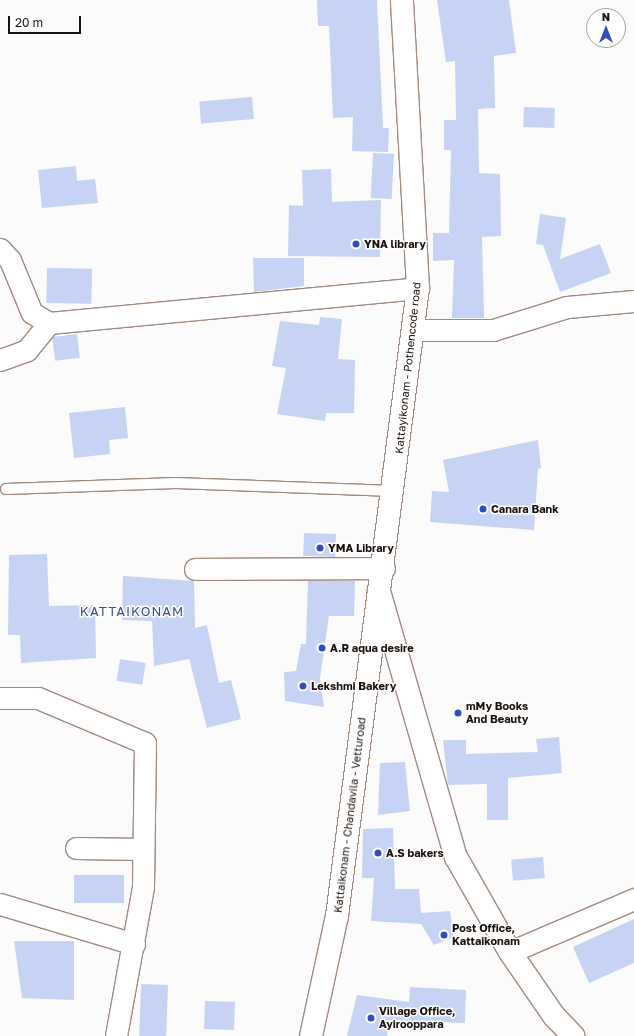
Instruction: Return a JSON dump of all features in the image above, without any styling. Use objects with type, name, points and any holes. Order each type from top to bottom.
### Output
[{"type":"main road","name":"Kattayikonam - Pothencode road","points":[[379,591],[384,568],[394,491],[418,288],[402,0]]},
{"type":"main road","points":[[379,591],[456,857],[510,952],[554,1016],[573,1036]]},
{"type":"main road","name":"Kattaikonam - Chandavila - Vetturoad","points":[[311,1036],[337,916],[379,591]]},
{"type":"street","points":[[0,249],[10,260],[32,313],[49,323],[418,288]]},
{"type":"street","points":[[413,330],[493,330],[567,307],[634,301]]},
{"type":"street","points":[[0,360],[27,350],[49,323]]},
{"type":"street","points":[[195,569],[384,568]]},
{"type":"street","points":[[0,698],[38,698],[145,743],[143,887],[134,944],[125,973],[116,1036]]},
{"type":"street","points":[[76,848],[143,849]]},
{"type":"street","points":[[510,952],[634,898]]},
{"type":"street","points":[[0,904],[134,944]]},
{"type":"lane","points":[[6,489],[176,483],[394,491]]},
{"type":"building","points":[[317,0],[377,0],[383,128],[389,128],[388,152],[352,151],[353,117],[333,118],[329,26],[318,26]]},
{"type":"building","points":[[437,0],[509,0],[516,53],[494,56],[495,108],[478,109],[479,173],[500,174],[501,236],[482,237],[484,318],[452,318],[454,260],[433,261],[433,233],[449,233],[451,150],[444,150],[444,120],[456,120],[455,61],[446,62]]},
{"type":"building","points":[[252,97],[254,119],[201,124],[199,102]]},
{"type":"building","points":[[524,107],[555,108],[554,128],[523,127]]},
{"type":"building","points":[[373,153],[394,154],[392,199],[371,198]]},
{"type":"building","points":[[76,166],[77,181],[95,179],[98,203],[42,208],[38,170]]},
{"type":"building","points":[[331,169],[332,202],[381,200],[380,257],[288,256],[289,205],[303,206],[302,170]]},
{"type":"building","points":[[540,214],[566,218],[560,259],[600,244],[611,273],[560,292],[543,245],[536,244]]},
{"type":"building","points":[[253,258],[304,258],[304,286],[254,292]]},
{"type":"building","points":[[47,268],[92,269],[91,304],[46,303]]},
{"type":"building","points":[[320,317],[342,319],[338,359],[355,360],[354,413],[326,413],[325,421],[277,414],[286,368],[272,366],[280,321],[319,325]]},
{"type":"building","points":[[77,334],[80,358],[55,361],[52,337]]},
{"type":"building","points":[[125,407],[128,438],[109,440],[110,454],[74,458],[69,413]]},
{"type":"building","points":[[538,440],[541,468],[538,469],[534,530],[430,522],[432,491],[449,492],[443,460]]},
{"type":"building","name":"YMA Library","points":[[304,533],[336,534],[335,557],[303,556]]},
{"type":"building","points":[[47,554],[49,606],[95,605],[96,658],[21,663],[20,635],[8,635],[9,555]]},
{"type":"building","points":[[123,576],[194,581],[195,628],[207,625],[219,683],[231,680],[241,719],[207,728],[189,659],[154,666],[152,621],[122,620]]},
{"type":"building","points":[[308,580],[355,581],[354,616],[329,616],[320,678],[324,707],[285,701],[284,672],[296,671],[301,644],[306,644]]},
{"type":"building","points":[[120,659],[146,663],[142,685],[117,681]]},
{"type":"building","points":[[559,737],[562,773],[508,778],[508,820],[487,820],[487,784],[448,785],[443,740],[466,740],[466,754],[538,752],[536,739]]},
{"type":"building","points":[[405,762],[410,811],[378,815],[380,763]]},
{"type":"building","points":[[393,828],[395,889],[419,889],[421,913],[450,911],[454,937],[434,945],[421,924],[371,921],[374,878],[362,878],[363,829]]},
{"type":"building","points":[[543,857],[545,878],[513,881],[511,860]]},
{"type":"building","points":[[74,875],[124,875],[124,903],[74,903]]},
{"type":"building","points":[[634,919],[634,963],[589,983],[573,947]]},
{"type":"building","points":[[14,941],[74,941],[74,1000],[22,998]]},
{"type":"building","points":[[141,984],[168,985],[166,1036],[139,1036]]},
{"type":"building","points":[[410,987],[466,990],[465,1023],[391,1020],[387,1036],[347,1036],[357,995],[409,1002]]},
{"type":"building","points":[[205,1001],[235,1002],[234,1030],[204,1029]]},
{"type":"place","name":"YNA library","points":[[356,244]]},
{"type":"place","name":"Canara Bank","points":[[483,509]]},
{"type":"place","name":"YMA Library","points":[[320,548]]},
{"type":"place","name":"A.R aqua desire","points":[[322,648]]},
{"type":"place","name":"Lekshmi Bakery","points":[[303,686]]},
{"type":"place","name":"mMy Books And Beauty","points":[[458,713]]},
{"type":"place","name":"A.S bakers","points":[[378,853]]},
{"type":"place","name":"Post Office, Kattaikonam","points":[[444,935]]},
{"type":"place","name":"Village Office, Ayirooppara","points":[[371,1018]]},
{"type":"district","name":"KATTAIKONAM","points":[[132,611]]}]
